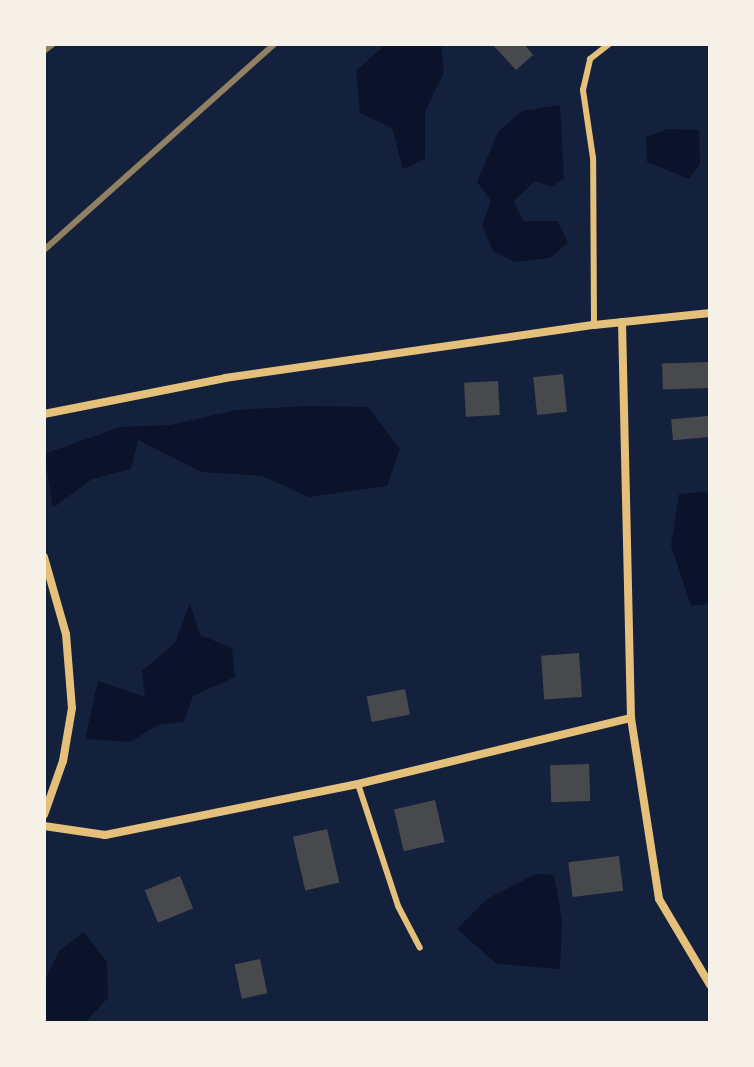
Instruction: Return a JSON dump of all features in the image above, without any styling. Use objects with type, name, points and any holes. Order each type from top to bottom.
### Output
[{"type":"street","points":[[44,414],[225,378],[594,325],[710,313]]},
{"type":"street","points":[[622,322],[631,718],[659,899],[710,985]]},
{"type":"street","points":[[44,557],[66,634],[72,708],[63,761],[44,815]]},
{"type":"street","points":[[44,826],[105,835],[358,784],[631,718]]},
{"type":"lane","points":[[594,325],[593,158],[583,90],[590,59],[609,44]]},
{"type":"lane","points":[[358,784],[398,906],[420,948]]},
{"type":"water","points":[[386,44],[441,44],[444,72],[425,112],[425,159],[403,169],[392,128],[360,113],[356,71]]},
{"type":"water","points":[[560,105],[564,178],[551,187],[535,181],[514,201],[523,221],[558,221],[568,243],[550,258],[515,262],[493,251],[482,226],[491,201],[477,182],[498,132],[522,111]]},
{"type":"water","points":[[668,129],[699,130],[700,164],[689,179],[647,162],[646,137]]},
{"type":"water","points":[[306,406],[368,407],[400,449],[387,486],[309,497],[262,476],[202,472],[138,440],[131,469],[92,479],[53,508],[44,454],[120,427],[170,425],[236,410]]},
{"type":"water","points":[[710,491],[710,604],[691,606],[671,545],[679,494]]},
{"type":"water","points":[[190,603],[200,635],[232,648],[235,677],[193,696],[184,722],[158,725],[130,742],[85,739],[98,681],[145,697],[142,671],[175,643]]},
{"type":"water","points":[[536,874],[554,875],[562,920],[560,969],[497,964],[457,929],[487,899]]},
{"type":"water","points":[[84,932],[107,962],[108,998],[84,1023],[45,1023],[44,982],[59,951]]},
{"type":"building","points":[[492,44],[524,44],[533,55],[516,70]]},
{"type":"building","points":[[708,362],[709,388],[663,390],[662,364]]},
{"type":"building","points":[[563,374],[567,412],[537,415],[533,377]]},
{"type":"building","points":[[498,381],[500,415],[466,417],[464,383]]},
{"type":"building","points":[[708,416],[710,437],[673,440],[671,419]]},
{"type":"building","points":[[579,653],[582,697],[544,700],[541,656]]},
{"type":"building","points":[[405,689],[410,715],[372,722],[367,696]]},
{"type":"building","points":[[589,764],[590,801],[551,802],[550,765]]},
{"type":"building","points":[[435,800],[445,842],[404,851],[394,809]]},
{"type":"building","points":[[327,829],[339,883],[305,890],[293,837]]},
{"type":"building","points":[[619,856],[623,891],[573,897],[568,862]]},
{"type":"building","points":[[180,876],[193,908],[158,923],[145,890]]},
{"type":"building","points":[[260,959],[267,993],[242,999],[235,964]]},
{"type":"railway","points":[[44,51],[53,44]]},
{"type":"railway","points":[[44,250],[274,44]]}]
